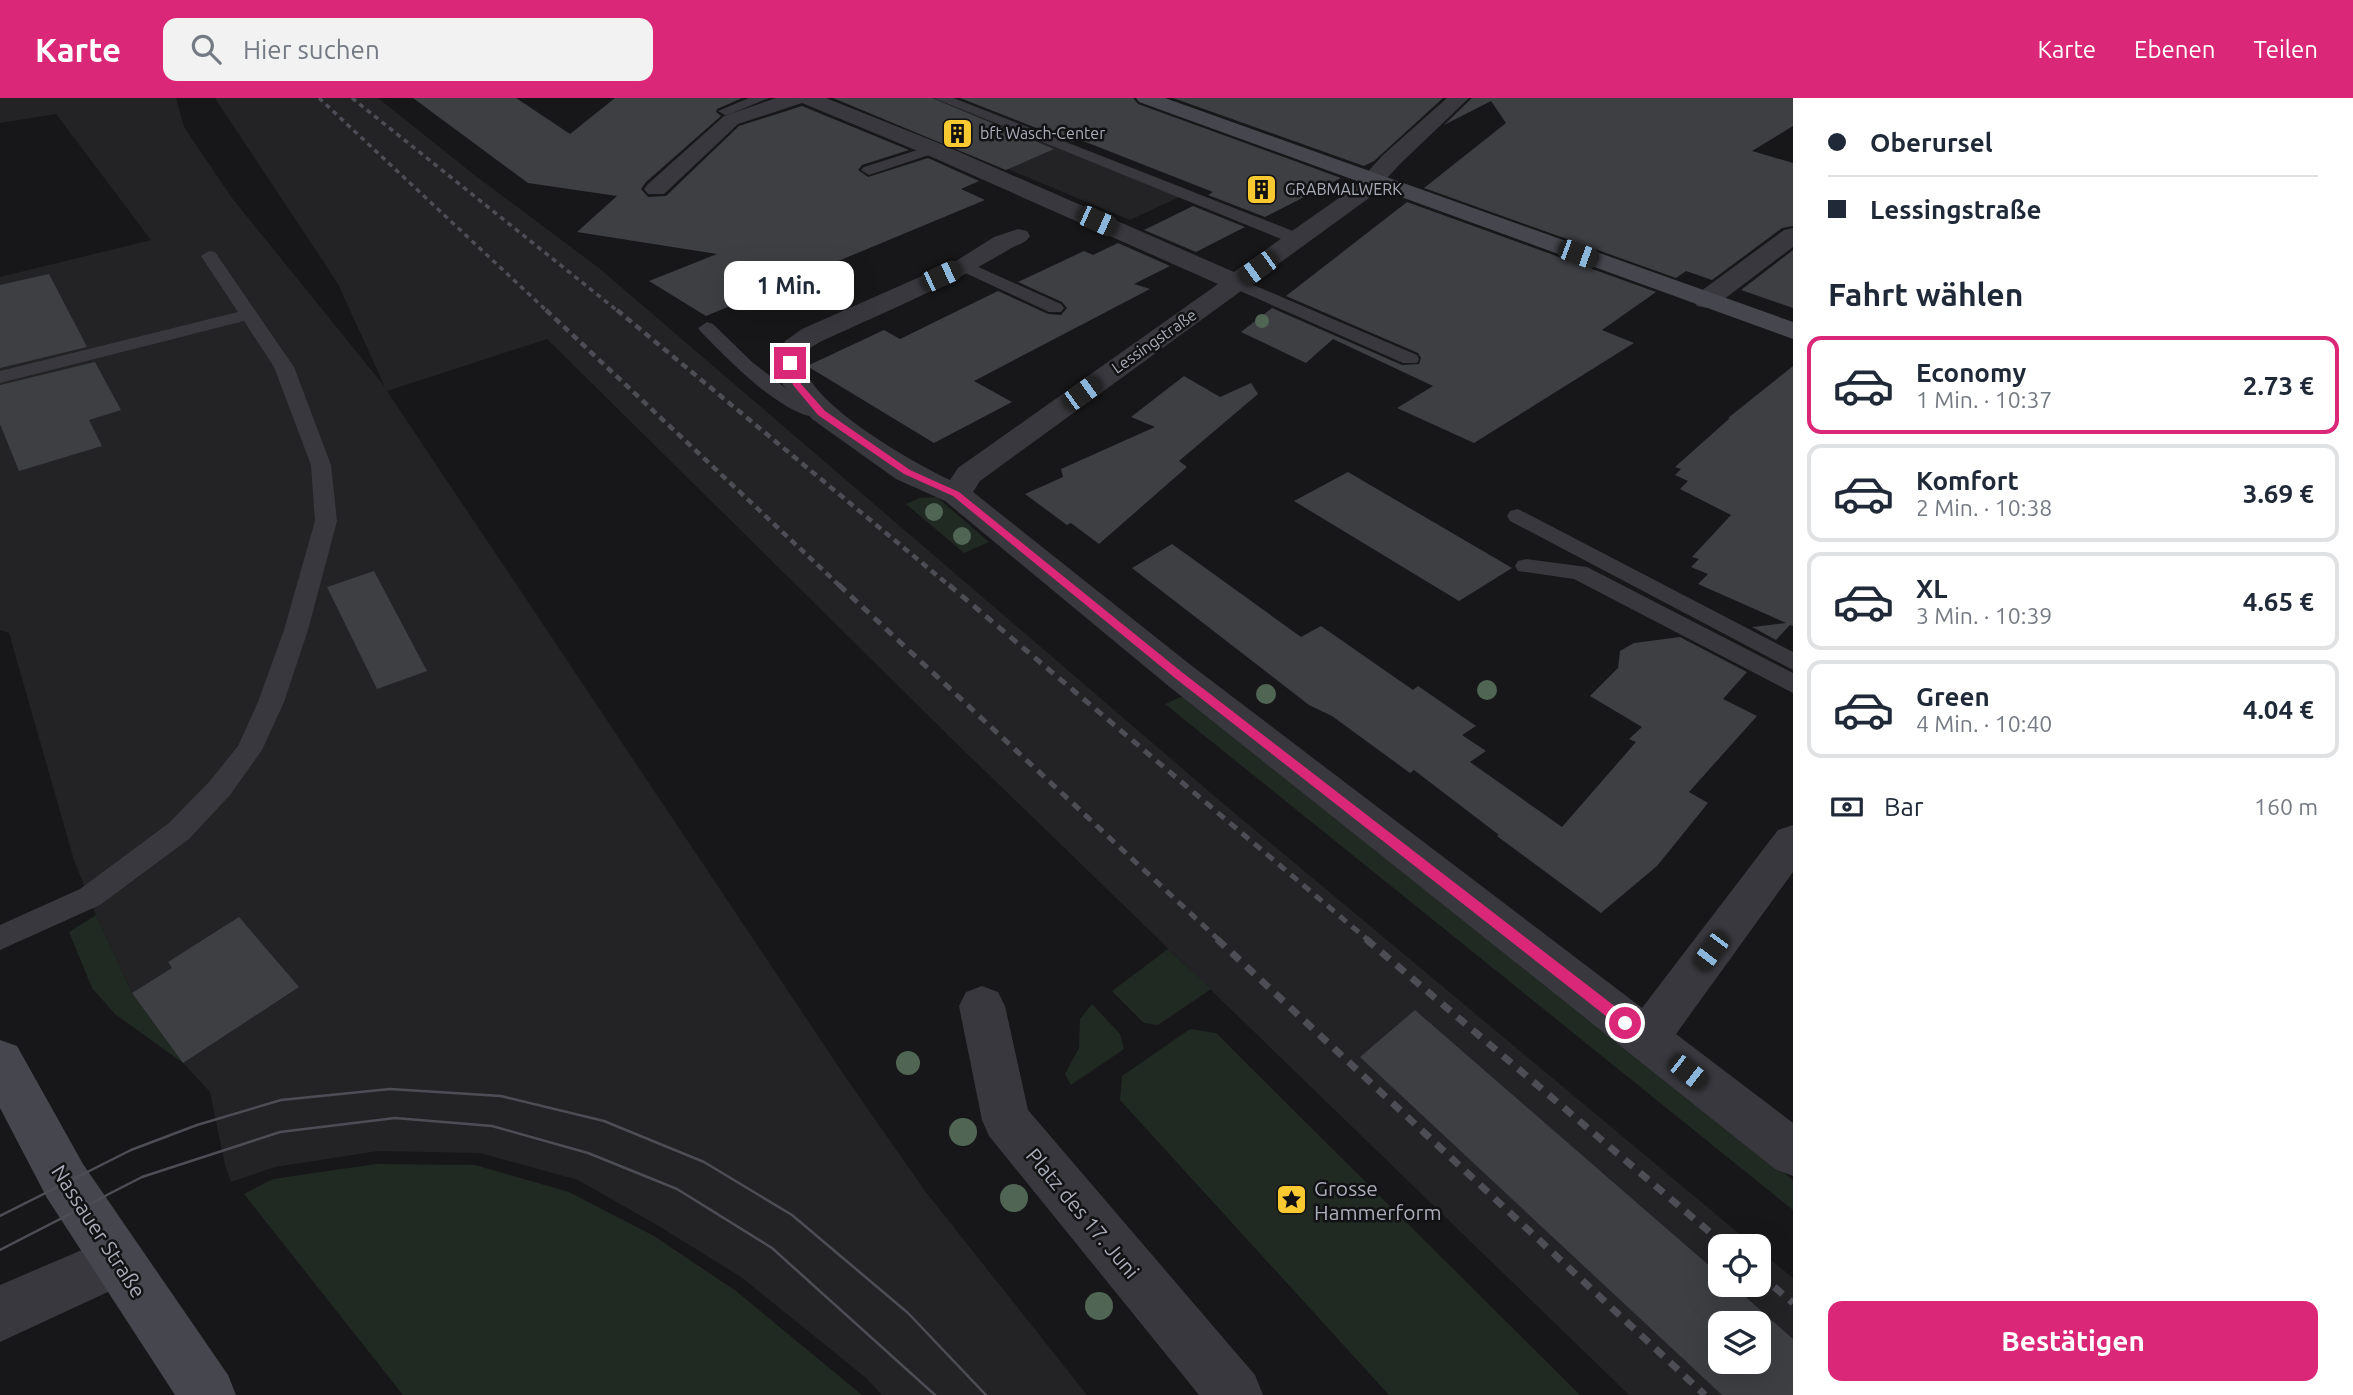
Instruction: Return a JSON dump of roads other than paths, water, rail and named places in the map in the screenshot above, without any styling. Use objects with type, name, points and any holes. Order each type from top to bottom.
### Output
[{"type":"main road","points":[[1146,98],[1793,331]]},
{"type":"main road","name":"Nassauer Straße","points":[[0,1061],[65,1181],[208,1395]]},
{"type":"street","points":[[656,189],[731,120],[796,98]]},
{"type":"street","points":[[808,98],[933,149],[1237,283]]},
{"type":"street","name":"Lessingstraße","points":[[956,494],[969,475],[1362,192],[1459,98]]},
{"type":"street","points":[[1706,300],[1793,235]]},
{"type":"street","points":[[1018,236],[965,265],[812,335],[795,347],[790,363],[797,385],[821,413],[907,472],[956,494],[1179,675],[1793,1153]]},
{"type":"street","points":[[1646,1039],[1793,841]]},
{"type":"street","name":"Platz des 17. Juni","points":[[982,1006],[1006,1120],[1235,1395]]},
{"type":"street","points":[[0,1315],[14,1306],[117,1261]]},
{"type":"lane","points":[[725,111],[762,98]]},
{"type":"lane","points":[[941,98],[1297,239]]},
{"type":"lane","points":[[869,170],[933,149]]},
{"type":"lane","points":[[0,938],[90,897],[179,831],[220,788],[249,750],[271,702],[296,630],[326,521],[321,465],[284,367],[209,256]]},
{"type":"lane","points":[[965,265],[1055,309]]},
{"type":"lane","points":[[1237,283],[1410,359]]},
{"type":"lane","points":[[0,377],[247,315]]},
{"type":"lane","points":[[707,328],[745,366],[790,401],[821,413]]},
{"type":"lane","points":[[1518,516],[1793,662]]},
{"type":"lane","points":[[1526,566],[1579,572],[1793,684]]},
{"type":"tram line","points":[[0,1216],[131,1150],[197,1125],[281,1100],[390,1089],[501,1096],[604,1121],[704,1162],[792,1215],[908,1313],[986,1395]]},
{"type":"tram line","points":[[0,1250],[142,1177],[280,1132],[395,1118],[492,1126],[588,1153],[677,1189],[772,1248],[935,1395]]},
{"type":"railway","points":[[319,98],[548,312]]},
{"type":"railway","points":[[352,98],[619,312]]},
{"type":"railway","points":[[546,310],[841,587]]},
{"type":"railway","points":[[617,310],[951,587]]},
{"type":"railway","points":[[839,585],[1219,940]]},
{"type":"railway","points":[[949,585],[1368,940]]},
{"type":"railway","points":[[1217,939],[1705,1395]]},
{"type":"railway","points":[[1366,939],[1712,1234]]},
{"type":"railway","points":[[1771,1284],[1793,1303]]},
{"type":"place","name":"bft Wasch-Center","points":[[957,133]]},
{"type":"place","name":"GRABMALWERK","points":[[1262,189]]},
{"type":"place","name":"Grosse Hammerform","points":[[1291,1200]]}]
